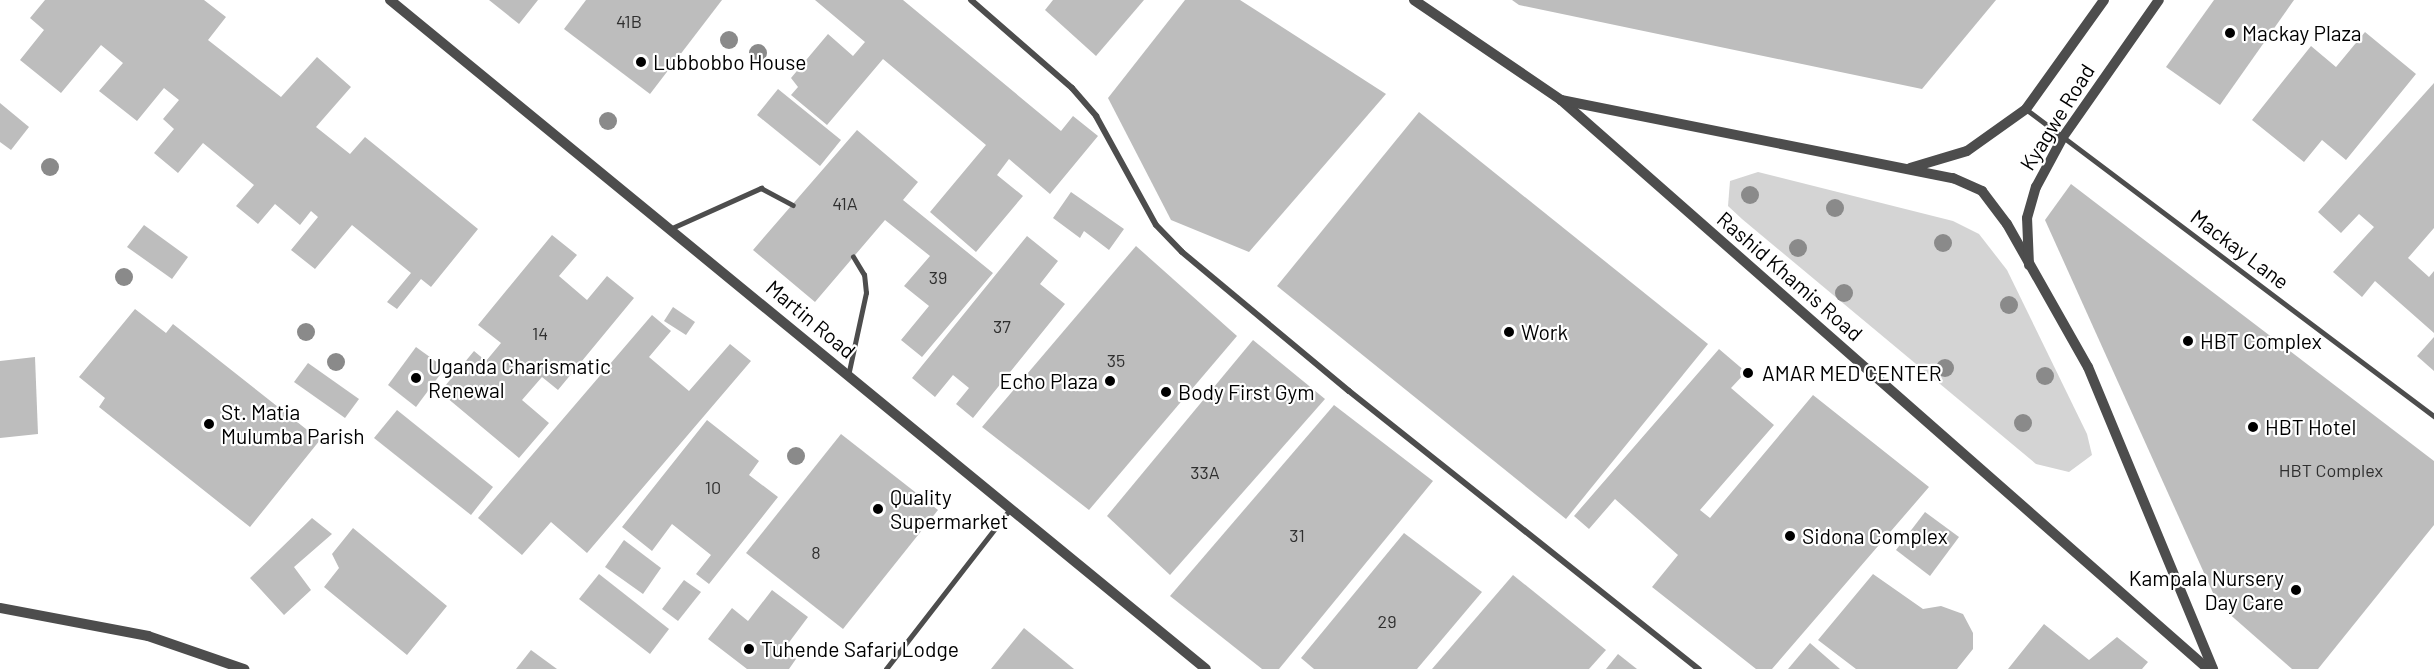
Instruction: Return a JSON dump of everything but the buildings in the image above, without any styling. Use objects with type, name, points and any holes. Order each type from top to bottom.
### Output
[{"type":"street","name":"Martin Road","points":[[390,0],[672,228],[848,376],[1206,669]]},
{"type":"street","points":[[970,0],[1072,88],[1096,116],[1156,225],[1182,252],[1349,391],[1699,669]]},
{"type":"street","name":"Rashid Khamis Road","points":[[1414,0],[1561,100],[2208,669]]},
{"type":"street","name":"Kyagwe Road","points":[[1907,169],[1967,151],[2026,109],[2104,0]]},
{"type":"street","name":"Kyagwe Road","points":[[2029,268],[2027,218],[2036,187],[2063,137],[2158,0]]},
{"type":"street","points":[[1561,100],[1953,178],[1982,191],[2007,224],[2029,268],[2088,367],[2213,669]]},
{"type":"street","points":[[0,608],[148,636],[244,669]]},
{"type":"lane","name":"Mackay Lane","points":[[2026,109],[2434,416]]},
{"type":"lane","points":[[672,228],[761,188],[793,205]]},
{"type":"lane","points":[[848,376],[866,293],[864,275],[853,257]]},
{"type":"lane","points":[[886,669],[1010,509]]},
{"type":"shaded area","points":[[1758,172],[1953,221],[1979,234],[2007,270],[2087,434],[2092,455],[2069,472],[2036,464],[1742,219],[1728,206],[1730,181]]},
{"type":"place","name":"Mackay Plaza","points":[[2230,33]]},
{"type":"place","name":"Lubbobbo House","points":[[641,62]]},
{"type":"place","name":"Work","points":[[1509,332]]},
{"type":"place","name":"HBT Complex","points":[[2188,341]]},
{"type":"place","name":"AMAR MED CENTER","points":[[1748,373]]},
{"type":"place","name":"Uganda Charismatic Renewal","points":[[416,378]]},
{"type":"place","name":"Echo Plaza","points":[[1110,381]]},
{"type":"place","name":"Body First Gym","points":[[1166,392]]},
{"type":"place","name":"St. Matia Mulumba Parish","points":[[209,424]]},
{"type":"place","name":"HBT Hotel","points":[[2253,427]]},
{"type":"place","name":"Quality Supermarket","points":[[878,509]]},
{"type":"place","name":"Sidona Complex","points":[[1790,536]]},
{"type":"place","name":"Kampala Nursery Day Care","points":[[2296,590]]},
{"type":"place","name":"Tuhende Safari Lodge","points":[[749,649]]}]
